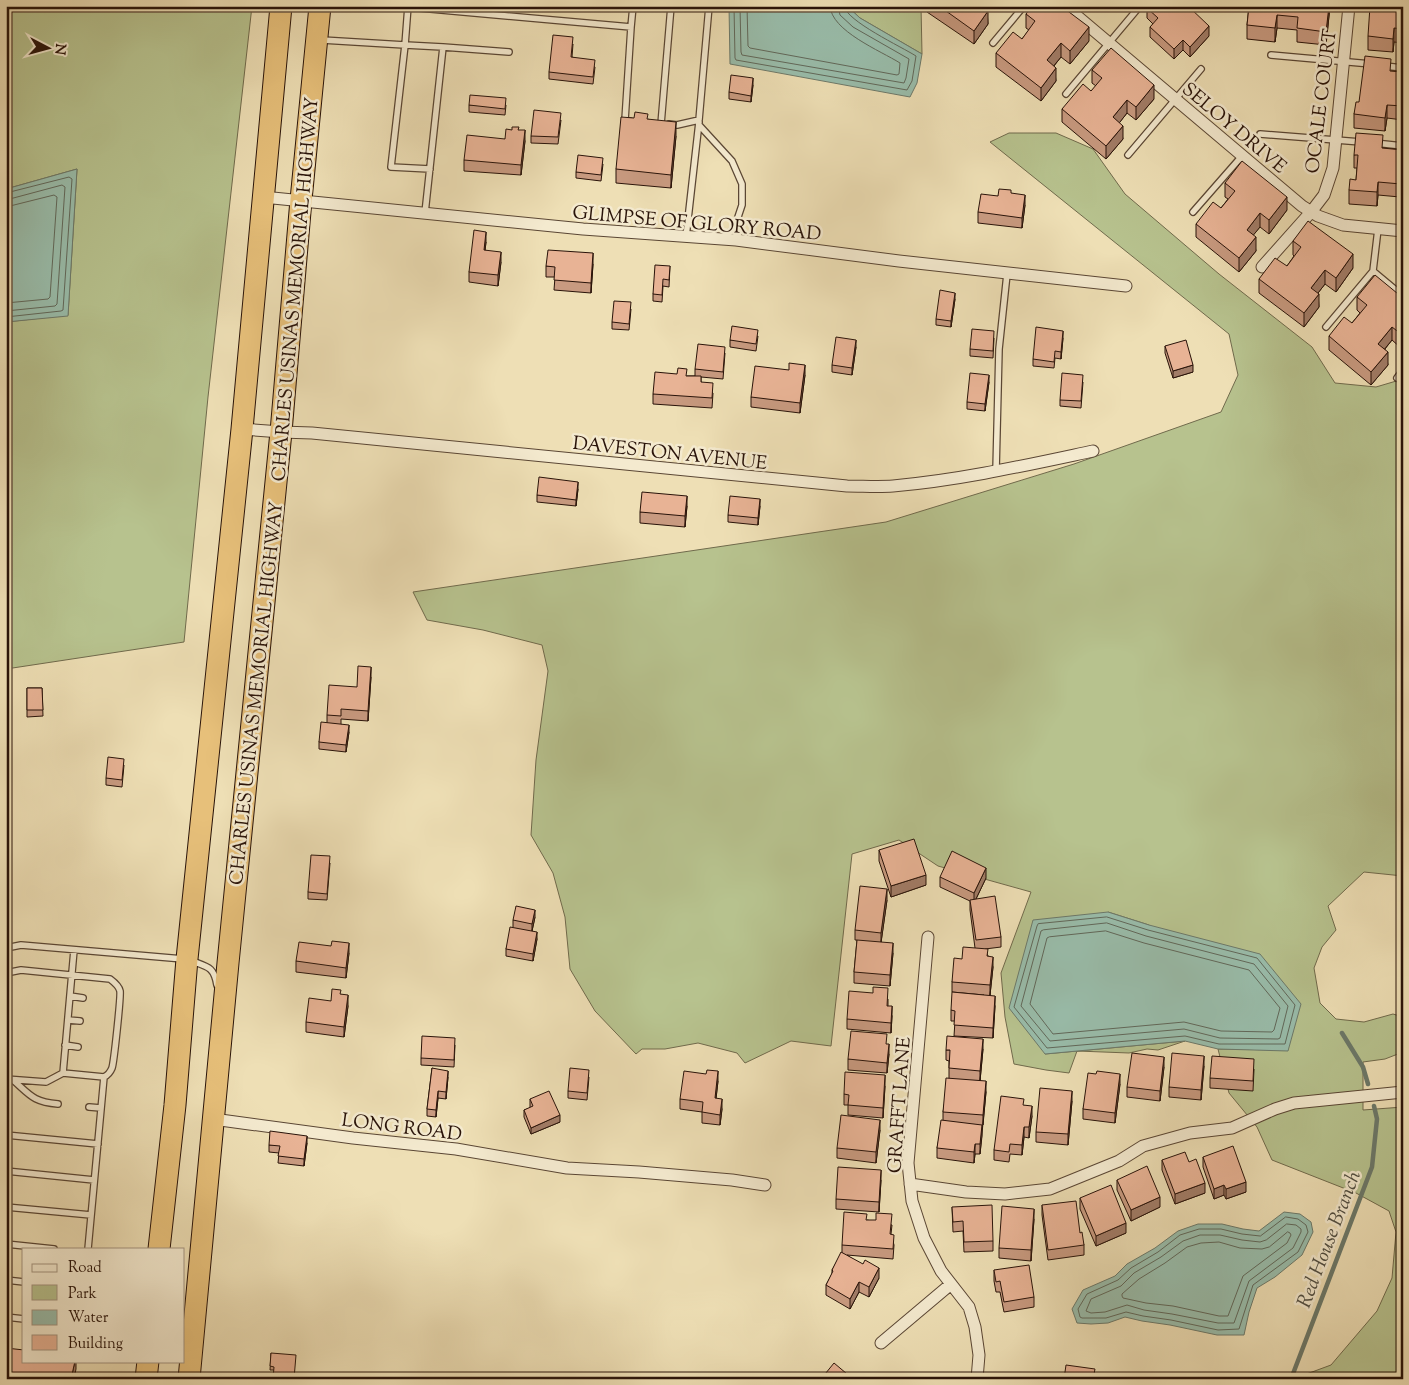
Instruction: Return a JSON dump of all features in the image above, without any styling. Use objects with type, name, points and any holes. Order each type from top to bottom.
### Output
[{"type":"highway","name":"CHARLES USINAS MEMORIAL HIGHWAY","points":[[159,1248],[242,429],[281,6]]},
{"type":"highway","name":"CHARLES USINAS MEMORIAL HIGHWAY","points":[[190,1379],[210,1114],[281,432],[320,6]]},
{"type":"highway","points":[[146,1379],[148,1362]]},
{"type":"street","name":"SELOY DRIVE","points":[[1065,6],[1311,212],[1343,225],[1403,231]]},
{"type":"street","name":"OCALE COURT","points":[[1262,267],[1311,212],[1324,195],[1329,183],[1333,168],[1349,6]]},
{"type":"street","name":"GLIMPSE OF GLORY ROAD","points":[[263,197],[583,229],[736,240],[1007,274],[1126,286]]},
{"type":"street","name":"DAVESTON AVENUE","points":[[242,429],[312,433],[848,486],[891,486],[925,482],[996,471],[1093,451]]},
{"type":"street","name":"GRAFFT LANE","points":[[928,937],[908,1163],[910,1184],[912,1201],[924,1238],[942,1271],[969,1307],[975,1327],[979,1355],[977,1379]]},
{"type":"street","points":[[910,1184],[966,1192],[1005,1194],[1050,1189],[1119,1161],[1143,1146],[1190,1133],[1232,1128],[1275,1109],[1294,1103],[1403,1092]]},
{"type":"street","name":"LONG ROAD","points":[[210,1114],[353,1138],[456,1149],[567,1168],[639,1172],[732,1180],[765,1185]]},
{"type":"street","points":[[881,1343],[951,1284]]},
{"type":"lane","points":[[633,6],[625,120],[634,121]]},
{"type":"lane","points":[[661,124],[671,6]]},
{"type":"lane","points":[[686,237],[699,122],[709,6]]},
{"type":"lane","points":[[993,43],[1024,6]]},
{"type":"lane","points":[[1066,94],[1140,6]]},
{"type":"lane","points":[[430,169],[391,167],[408,7],[631,27]]},
{"type":"lane","points":[[317,40],[510,52]]},
{"type":"lane","points":[[425,212],[442,47]]},
{"type":"lane","points":[[1272,55],[1373,64]]},
{"type":"lane","points":[[1383,66],[1403,68]]},
{"type":"lane","points":[[1128,155],[1201,69]]},
{"type":"lane","points":[[652,123],[677,125],[699,122]]},
{"type":"lane","points":[[699,122],[732,161],[742,184],[742,205],[734,229],[720,240]]},
{"type":"lane","points":[[1260,134],[1403,146]]},
{"type":"lane","points":[[1192,212],[1242,156]]},
{"type":"lane","points":[[1326,327],[1373,271],[1378,229]]},
{"type":"lane","points":[[1373,271],[1403,296]]},
{"type":"lane","points":[[996,471],[999,349],[1007,274]]},
{"type":"lane","points":[[1397,378],[1403,370]]},
{"type":"lane","points":[[6,948],[21,945],[187,959],[206,966],[215,973],[218,986],[217,995]]},
{"type":"lane","points":[[63,1073],[74,950]]},
{"type":"lane","points":[[6,973],[21,970],[110,980],[115,983],[120,992],[116,1001],[117,1025],[112,1067],[104,1077],[63,1073],[46,1082],[6,1079]]},
{"type":"lane","points":[[70,996],[83,998]]},
{"type":"lane","points":[[68,1020],[80,1021]]},
{"type":"lane","points":[[110,1024],[117,1025]]},
{"type":"lane","points":[[65,1045],[78,1047]]},
{"type":"lane","points":[[107,1049],[114,1050]]},
{"type":"lane","points":[[88,1248],[104,1077]]},
{"type":"lane","points":[[13,1080],[34,1099],[44,1103],[58,1104]]},
{"type":"lane","points":[[89,1107],[101,1108]]},
{"type":"lane","points":[[6,1135],[98,1144]]},
{"type":"lane","points":[[6,1171],[94,1180]]},
{"type":"lane","points":[[6,1207],[91,1215]]},
{"type":"lane","points":[[6,1244],[44,1248]]},
{"type":"lane","points":[[6,1280],[22,1282]]},
{"type":"lane","points":[[6,1317],[22,1319]]},
{"type":"green space","points":[[6,6],[252,6],[208,397],[184,642],[6,669],[6,322],[68,315],[77,169],[6,189]]},
{"type":"green space","points":[[847,6],[921,6],[922,54],[860,18]]},
{"type":"green space","points":[[1009,133],[1056,133],[1093,149],[1125,194],[1219,274],[1312,347],[1335,383],[1376,387],[1403,379],[1403,876],[1364,872],[1328,906],[1336,930],[1322,947],[1314,968],[1320,1003],[1336,1019],[1364,1022],[1393,1014],[1403,1017],[1403,1052],[1385,1059],[1363,1062],[1363,1110],[1403,1107],[1403,1379],[1293,1379],[1331,1365],[1377,1311],[1392,1278],[1396,1232],[1389,1211],[1356,1193],[1272,1160],[1257,1127],[1229,1093],[1218,1049],[1288,1050],[1149,925],[1108,912],[1045,1054],[1077,1051],[1069,1073],[1014,1064],[1005,1017],[1001,973],[1031,892],[938,866],[899,840],[852,854],[831,1046],[791,1041],[745,1063],[737,1053],[698,1043],[665,1049],[642,1049],[636,1054],[595,1011],[570,969],[565,917],[553,873],[531,835],[536,760],[548,671],[542,645],[483,630],[427,620],[413,592],[886,522],[1074,464],[1221,412],[1238,375],[1229,334],[990,142]]},
{"type":"green space","points":[[1185,1041],[1158,1050],[1147,1049],[1129,1053],[1077,1051]]},
{"type":"water","points":[[729,6],[847,6],[860,18],[922,54],[917,83],[910,97],[730,64]]},
{"type":"water","points":[[77,169],[68,316],[6,322],[6,189]]},
{"type":"water","points":[[1108,912],[1149,925],[1260,954],[1301,1004],[1288,1051],[1218,1049],[1185,1041],[1045,1054],[1009,1008],[1033,920]]},
{"type":"water","points":[[1284,1212],[1300,1214],[1311,1222],[1313,1232],[1302,1255],[1275,1277],[1257,1288],[1244,1335],[1217,1335],[1125,1317],[1108,1323],[1077,1323],[1072,1309],[1083,1290],[1115,1276],[1127,1264],[1155,1248],[1178,1231],[1198,1224],[1222,1224],[1259,1231]]},
{"type":"building","points":[[939,6],[982,6],[988,11],[974,31]]},
{"type":"building","points":[[1032,6],[1061,6],[1089,27],[1070,51],[1061,43],[1047,60],[1056,68],[1041,88],[996,53],[1013,32],[1022,39],[1035,21],[1026,14]]},
{"type":"building","points":[[1149,6],[1188,6],[1209,26],[1190,47],[1183,40],[1174,49],[1150,27],[1158,18],[1147,8]]},
{"type":"building","points":[[1249,6],[1329,6],[1326,32],[1297,28],[1298,17],[1277,15],[1275,28],[1247,25]]},
{"type":"building","points":[[1370,6],[1403,6],[1403,29],[1394,28],[1393,39],[1368,36]]},
{"type":"building","points":[[553,35],[573,37],[571,57],[595,60],[593,77],[549,72]]},
{"type":"building","points":[[1111,48],[1154,85],[1136,107],[1127,100],[1113,117],[1123,126],[1106,146],[1062,109],[1083,84],[1091,91],[1102,78],[1092,70]]},
{"type":"building","points":[[1365,56],[1391,59],[1390,71],[1403,72],[1403,106],[1387,105],[1385,118],[1354,114],[1356,102],[1359,102]]},
{"type":"building","points":[[731,75],[753,78],[751,96],[729,92]]},
{"type":"building","points":[[470,95],[506,98],[505,109],[469,105]]},
{"type":"building","points":[[534,110],[561,113],[558,137],[531,136]]},
{"type":"building","points":[[635,112],[648,114],[647,119],[676,122],[671,175],[616,169],[621,117],[634,118]]},
{"type":"building","points":[[512,127],[519,127],[518,130],[525,130],[521,165],[464,160],[467,135],[505,139],[506,129],[512,130]]},
{"type":"building","points":[[1356,133],[1383,135],[1382,148],[1403,150],[1403,197],[1400,196],[1401,184],[1378,182],[1377,192],[1349,190],[1350,179],[1356,180],[1358,155],[1354,155]]},
{"type":"building","points":[[578,155],[603,158],[601,175],[576,172]]},
{"type":"building","points":[[1242,161],[1287,197],[1269,220],[1260,213],[1247,230],[1256,237],[1239,258],[1196,224],[1213,202],[1221,208],[1235,191],[1225,183]]},
{"type":"building","points":[[999,189],[1011,190],[1011,193],[1025,195],[1022,218],[978,212],[981,194],[998,196]]},
{"type":"building","points":[[1308,221],[1353,254],[1336,278],[1325,270],[1311,288],[1319,294],[1304,313],[1259,279],[1275,258],[1287,266],[1301,247],[1293,241]]},
{"type":"building","points":[[474,230],[486,232],[484,250],[501,252],[498,275],[469,272]]},
{"type":"building","points":[[548,250],[593,253],[591,283],[554,280],[555,267],[546,266]]},
{"type":"building","points":[[655,265],[670,266],[669,280],[663,279],[662,295],[653,294]]},
{"type":"building","points":[[1375,275],[1403,298],[1403,332],[1401,334],[1392,327],[1378,344],[1388,352],[1371,372],[1329,336],[1344,317],[1352,323],[1367,305],[1357,297]]},
{"type":"building","points":[[940,290],[955,293],[951,321],[936,319]]},
{"type":"building","points":[[614,301],[631,302],[629,324],[612,322]]},
{"type":"building","points":[[732,326],[758,330],[756,344],[730,340]]},
{"type":"building","points":[[1036,327],[1063,331],[1061,352],[1055,351],[1054,362],[1033,359]]},
{"type":"building","points":[[972,329],[994,331],[993,351],[970,349]]},
{"type":"building","points":[[836,337],[856,340],[852,368],[832,365]]},
{"type":"building","points":[[1186,340],[1193,365],[1173,371],[1165,346]]},
{"type":"building","points":[[698,344],[725,347],[723,372],[695,369]]},
{"type":"building","points":[[789,363],[805,365],[800,403],[751,397],[755,366],[789,370]]},
{"type":"building","points":[[678,368],[687,369],[686,376],[701,376],[701,382],[713,383],[712,398],[653,394],[655,372],[677,374]]},
{"type":"building","points":[[970,373],[989,375],[985,404],[967,402]]},
{"type":"building","points":[[1062,373],[1083,375],[1081,401],[1060,400]]},
{"type":"building","points":[[539,477],[578,482],[576,500],[537,495]]},
{"type":"building","points":[[642,492],[687,496],[685,516],[640,512]]},
{"type":"building","points":[[730,496],[760,499],[758,518],[728,515]]},
{"type":"building","points":[[358,666],[371,667],[368,711],[341,709],[341,716],[327,715],[329,685],[357,687]]},
{"type":"building","points":[[27,688],[42,688],[43,710],[27,710]]},
{"type":"building","points":[[321,722],[349,725],[346,745],[319,742]]},
{"type":"building","points":[[108,757],[124,759],[122,780],[106,778]]},
{"type":"building","points":[[914,839],[926,875],[891,886],[879,850]]},
{"type":"building","points":[[952,851],[986,868],[974,893],[940,877]]},
{"type":"building","points":[[311,855],[330,856],[327,894],[308,892]]},
{"type":"building","points":[[860,886],[887,889],[881,933],[855,930]]},
{"type":"building","points":[[995,896],[1001,937],[976,940],[970,900]]},
{"type":"building","points":[[516,906],[535,910],[532,924],[513,920]]},
{"type":"building","points":[[510,927],[537,932],[533,954],[506,949]]},
{"type":"building","points":[[857,940],[893,943],[890,975],[854,972]]},
{"type":"building","points":[[332,941],[349,943],[346,968],[296,961],[299,942],[331,946]]},
{"type":"building","points":[[963,947],[988,949],[987,956],[993,957],[990,985],[952,982],[954,958],[962,959]]},
{"type":"building","points":[[873,987],[888,988],[887,1006],[892,1006],[891,1023],[847,1019],[849,991],[873,993]]},
{"type":"building","points":[[332,989],[341,990],[340,994],[348,995],[344,1027],[306,1022],[309,998],[331,1001]]},
{"type":"building","points":[[952,992],[995,996],[993,1028],[954,1025],[955,1011],[951,1010]]},
{"type":"building","points":[[851,1031],[887,1034],[886,1044],[889,1044],[887,1063],[848,1059]]},
{"type":"building","points":[[422,1036],[455,1038],[454,1060],[421,1058]]},
{"type":"building","points":[[947,1036],[983,1039],[980,1071],[949,1068],[950,1050],[946,1050]]},
{"type":"building","points":[[1132,1053],[1164,1057],[1160,1091],[1127,1087]]},
{"type":"building","points":[[1172,1053],[1204,1056],[1201,1090],[1169,1087]]},
{"type":"building","points":[[1212,1056],[1254,1059],[1253,1081],[1210,1078]]},
{"type":"building","points":[[432,1068],[448,1071],[446,1092],[438,1091],[436,1110],[427,1109]]},
{"type":"building","points":[[570,1068],[589,1070],[587,1093],[568,1091]]},
{"type":"building","points":[[707,1070],[718,1071],[715,1098],[722,1099],[720,1115],[702,1112],[703,1102],[680,1099],[684,1071],[706,1074]]},
{"type":"building","points":[[1097,1071],[1120,1074],[1115,1113],[1083,1109],[1088,1073],[1096,1074]]},
{"type":"building","points":[[845,1072],[885,1075],[883,1108],[848,1105],[849,1095],[844,1094]]},
{"type":"building","points":[[946,1078],[986,1081],[983,1115],[943,1112]]},
{"type":"building","points":[[1040,1088],[1072,1091],[1068,1134],[1036,1132]]},
{"type":"building","points":[[549,1091],[560,1115],[531,1128],[524,1110],[533,1106],[530,1099]]},
{"type":"building","points":[[1001,1096],[1024,1099],[1023,1105],[1032,1106],[1029,1127],[1024,1127],[1022,1145],[1010,1144],[1009,1152],[994,1150]]},
{"type":"building","points":[[841,1115],[880,1120],[876,1152],[837,1148]]},
{"type":"building","points":[[941,1120],[982,1125],[980,1144],[975,1144],[974,1152],[937,1148]]},
{"type":"building","points":[[270,1131],[307,1136],[304,1159],[278,1156],[280,1146],[269,1145]]},
{"type":"building","points":[[1233,1146],[1246,1182],[1226,1189],[1224,1185],[1214,1189],[1203,1157]]},
{"type":"building","points":[[1185,1152],[1189,1162],[1196,1159],[1205,1183],[1175,1194],[1162,1160]]},
{"type":"building","points":[[1147,1166],[1160,1197],[1131,1210],[1117,1180]]},
{"type":"building","points":[[838,1167],[881,1170],[879,1202],[836,1199]]},
{"type":"building","points":[[1111,1185],[1126,1223],[1096,1236],[1080,1198]]},
{"type":"building","points":[[1076,1201],[1080,1233],[1082,1232],[1084,1245],[1048,1250],[1042,1205]]},
{"type":"building","points":[[992,1205],[993,1241],[964,1242],[963,1221],[953,1222],[952,1207]]},
{"type":"building","points":[[1002,1206],[1034,1209],[1031,1250],[999,1248]]},
{"type":"building","points":[[844,1212],[867,1214],[866,1220],[876,1220],[876,1213],[892,1214],[890,1234],[894,1235],[893,1249],[842,1245]]},
{"type":"building","points":[[841,1252],[863,1264],[865,1260],[879,1268],[869,1287],[859,1282],[850,1299],[826,1285]]},
{"type":"building","points":[[1029,1265],[1034,1297],[1004,1302],[1000,1281],[996,1282],[994,1270]]},
{"type":"building","points":[[6,1348],[22,1350],[22,1362],[75,1362],[71,1379],[6,1379]]},
{"type":"building","points":[[271,1353],[296,1355],[294,1379],[273,1379],[274,1367],[270,1366]]},
{"type":"building","points":[[834,1363],[853,1379],[821,1379]]},
{"type":"building","points":[[1066,1365],[1095,1369],[1093,1379],[1064,1379]]},
{"type":"building","points":[[904,1375],[945,1378],[945,1379],[904,1379]]},
{"type":"building","points":[[867,1376],[892,1378],[892,1379],[867,1379]]},
{"type":"building","points":[[1166,1376],[1190,1376],[1190,1379],[1166,1379]]},
{"type":"waterway","name":"Red House Branch","points":[[1342,1033],[1363,1067],[1368,1084]]},
{"type":"waterway","name":"Red House Branch","points":[[1291,1379],[1372,1167],[1377,1119],[1374,1106]]}]
